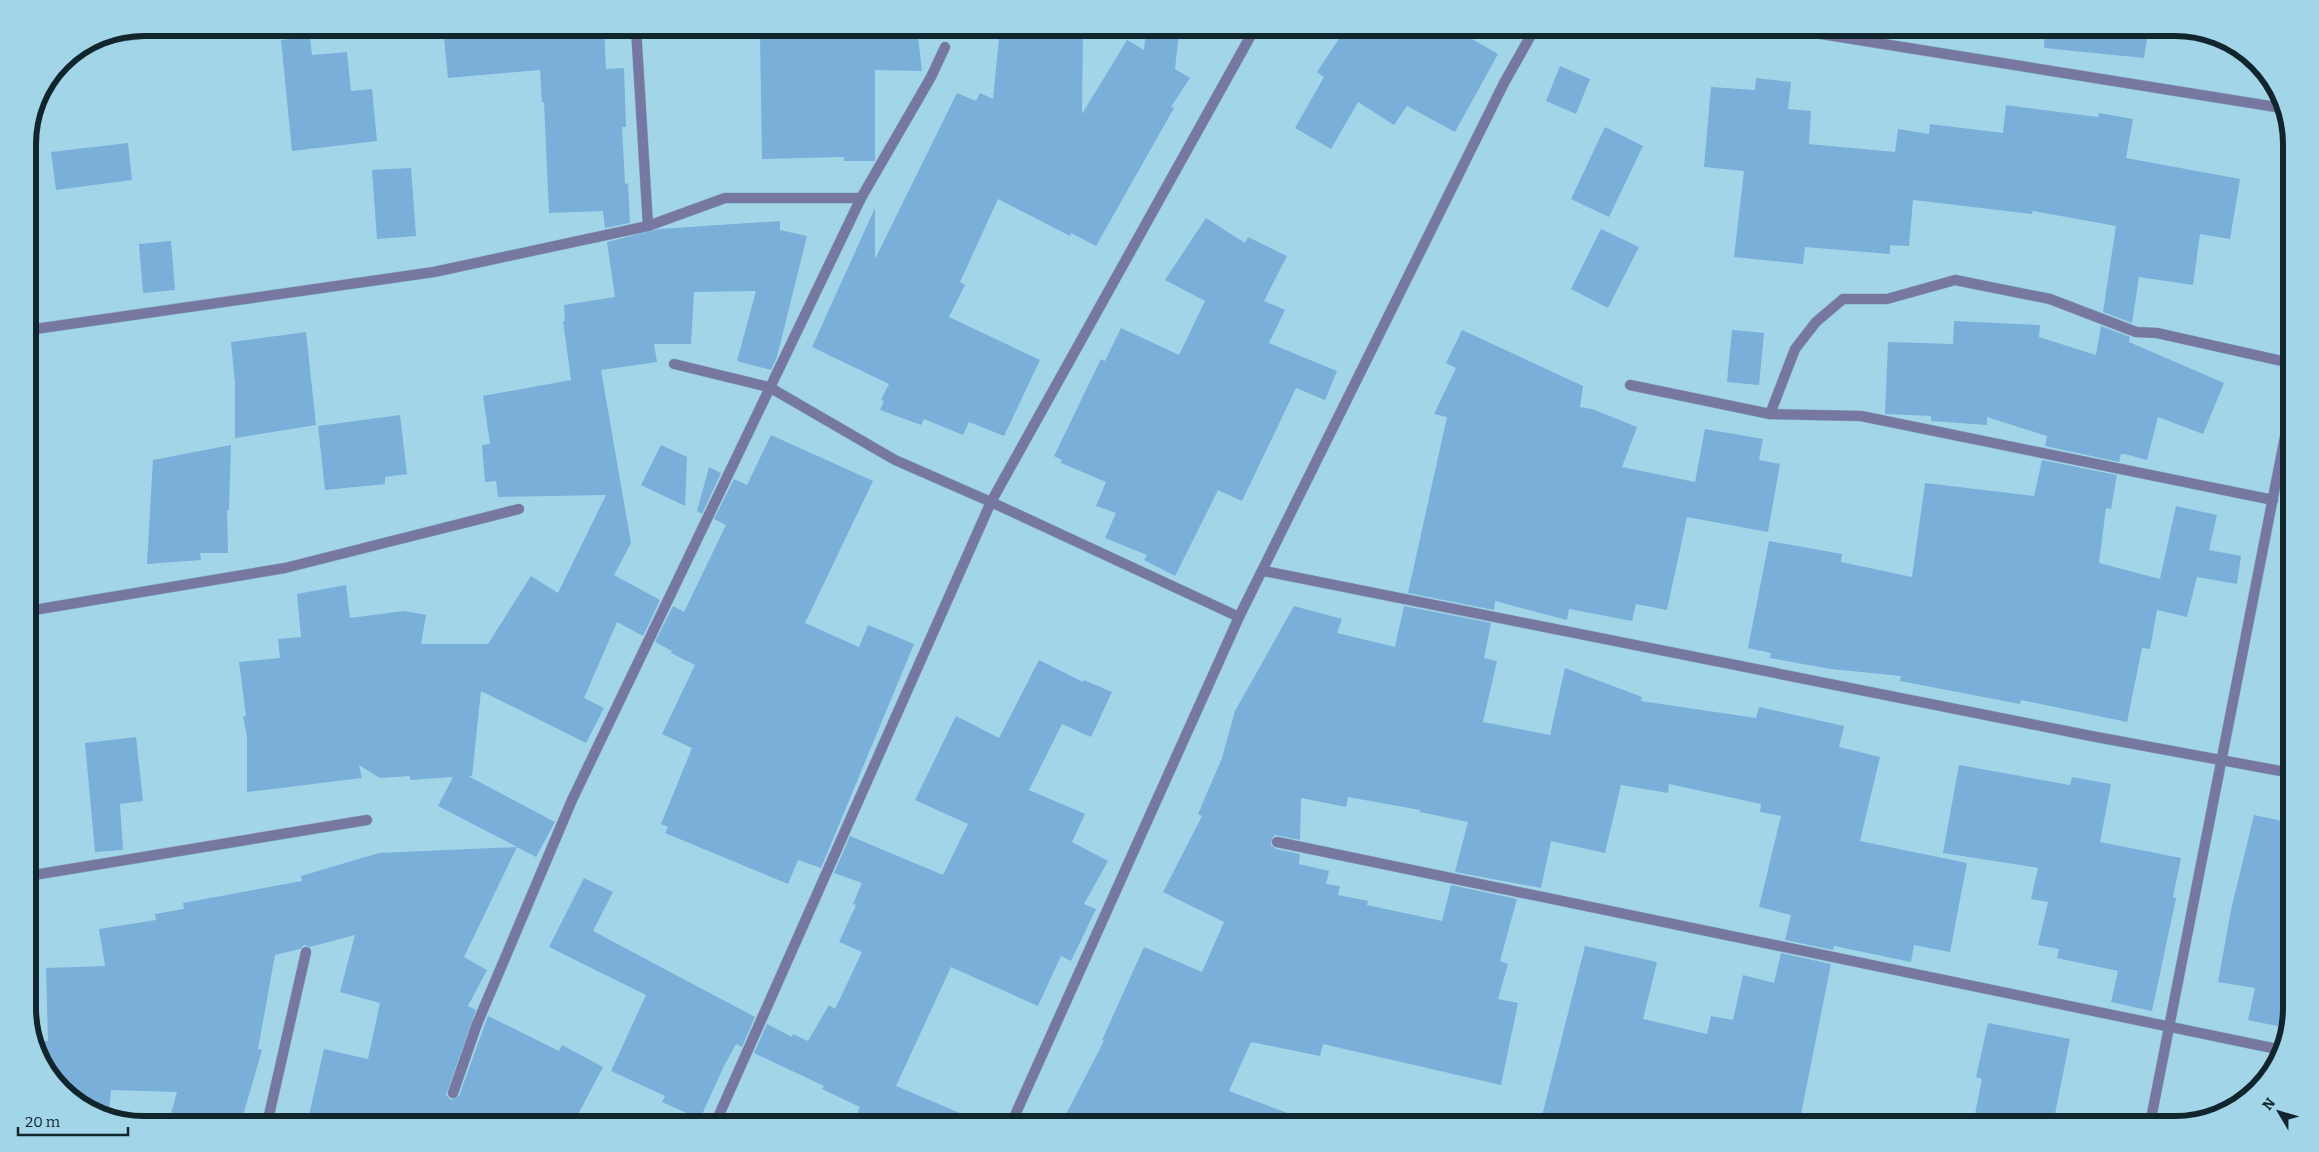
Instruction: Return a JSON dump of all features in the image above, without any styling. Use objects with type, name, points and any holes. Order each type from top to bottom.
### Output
[{"type":"street","points":[[636,36],[648,226]]},
{"type":"street","points":[[719,1116],[991,502],[1251,36]]},
{"type":"street","points":[[1015,1116],[1239,617],[1264,571],[1504,83],[1530,36]]},
{"type":"street","points":[[1834,36],[2276,107]]},
{"type":"street","points":[[453,1093],[477,1024],[572,800],[861,198],[931,77],[945,47]]},
{"type":"street","points":[[36,329],[434,272],[648,226],[725,198],[861,198]]},
{"type":"street","points":[[1770,414],[1795,349],[1816,322],[1843,298],[1887,299],[1955,280],[2050,299],[2136,332],[2157,333],[2283,361]]},
{"type":"street","points":[[674,364],[769,387],[895,460],[991,502],[1239,617]]},
{"type":"street","points":[[1630,385],[1770,414],[1861,416],[2273,500]]},
{"type":"street","points":[[2152,1116],[2283,448]]},
{"type":"street","points":[[36,610],[285,568],[519,509]]},
{"type":"street","points":[[1264,571],[2081,734],[2283,771]]},
{"type":"street","points":[[36,875],[367,820]]},
{"type":"street","points":[[1277,842],[2275,1049]]},
{"type":"street","points":[[269,1116],[306,952]]},
{"type":"building","points":[[444,36],[604,36],[606,69],[624,68],[626,127],[622,127],[625,184],[628,183],[630,223],[605,228],[603,211],[549,213],[544,102],[542,102],[540,70],[448,78]]},
{"type":"building","points":[[760,36],[918,36],[922,71],[875,70],[875,161],[844,161],[844,157],[762,159]]},
{"type":"building","points":[[999,36],[1083,36],[1082,114],[1127,40],[1144,50],[1145,36],[1179,36],[1175,69],[1190,78],[1171,107],[1174,108],[1096,246],[1071,233],[1070,236],[998,199],[960,282],[965,285],[949,317],[1040,360],[1004,436],[969,422],[963,435],[924,419],[921,425],[880,410],[884,401],[881,400],[889,384],[812,347],[875,208],[875,259],[957,93],[976,101],[980,93],[993,99]]},
{"type":"building","points":[[1341,36],[1393,36],[1398,39],[1400,36],[1467,36],[1498,54],[1455,132],[1407,106],[1394,125],[1358,102],[1331,149],[1295,128],[1324,77],[1317,72]]},
{"type":"building","points":[[2045,36],[2148,36],[2144,58],[2044,48]]},
{"type":"building","points":[[310,37],[312,55],[347,52],[351,91],[372,89],[377,141],[292,151],[281,40]]},
{"type":"building","points":[[1560,66],[1590,79],[1576,114],[1546,101]]},
{"type":"building","points":[[1756,78],[1791,82],[1788,109],[1811,111],[1809,144],[1895,152],[1898,129],[1929,134],[1930,124],[2003,133],[2006,105],[2098,117],[2099,113],[2133,119],[2126,158],[2240,179],[2230,239],[2200,234],[2193,285],[2139,277],[2132,323],[2103,312],[2116,226],[2033,211],[2032,214],[1913,200],[1909,246],[1890,245],[1890,254],[1805,247],[1803,264],[1734,257],[1744,171],[1704,167],[1711,87],[1755,90]]},
{"type":"building","points":[[1605,127],[1643,146],[1609,217],[1571,199]]},
{"type":"building","points":[[128,143],[132,180],[56,190],[51,152]]},
{"type":"building","points":[[411,168],[416,236],[377,239],[372,170]]},
{"type":"building","points":[[1206,218],[1245,243],[1248,237],[1287,256],[1264,301],[1285,310],[1269,343],[1337,371],[1325,400],[1296,388],[1242,501],[1218,490],[1175,576],[1144,560],[1147,555],[1105,538],[1116,513],[1096,506],[1106,482],[1061,463],[1062,460],[1054,456],[1101,359],[1105,361],[1121,328],[1179,355],[1205,301],[1165,280]]},
{"type":"building","points":[[780,221],[780,230],[807,236],[777,357],[771,370],[737,361],[756,291],[694,292],[691,344],[654,344],[657,362],[601,370],[631,543],[614,575],[660,600],[643,636],[617,622],[584,698],[604,708],[586,743],[481,691],[472,776],[468,776],[555,822],[536,857],[438,806],[453,777],[410,780],[410,776],[380,778],[359,765],[362,778],[247,792],[247,737],[243,716],[246,716],[239,662],[280,658],[278,639],[301,637],[297,594],[346,585],[350,618],[404,611],[426,615],[421,644],[488,644],[531,576],[558,593],[606,495],[498,497],[496,481],[485,482],[482,445],[490,444],[483,396],[571,380],[563,321],[565,321],[564,305],[615,297],[607,242],[659,229]]},
{"type":"building","points":[[1601,229],[1639,247],[1608,308],[1571,289]]},
{"type":"building","points":[[171,241],[175,290],[143,293],[139,244]]},
{"type":"building","points":[[1954,321],[2040,325],[2039,337],[2096,355],[2101,326],[2130,337],[2129,342],[2224,383],[2203,434],[2158,417],[2147,460],[2121,454],[2119,462],[2045,446],[2047,436],[1987,417],[1987,425],[1931,421],[1931,416],[1885,414],[1888,342],[1953,344]]},
{"type":"building","points":[[1462,330],[1583,386],[1580,407],[1592,409],[1637,427],[1622,467],[1695,482],[1705,429],[1763,439],[1759,460],[1780,464],[1768,532],[1687,517],[1667,610],[1636,604],[1632,621],[1569,609],[1567,620],[1495,601],[1494,610],[1408,593],[1447,417],[1434,414],[1456,368],[1446,363]]},
{"type":"building","points":[[1732,330],[1764,333],[1759,385],[1727,382]]},
{"type":"building","points":[[306,332],[316,425],[235,438],[235,384],[231,342]]},
{"type":"building","points":[[400,415],[407,474],[385,477],[385,484],[325,490],[318,426]]},
{"type":"building","points":[[771,435],[873,481],[805,623],[859,647],[868,625],[914,644],[821,868],[798,860],[788,884],[665,833],[668,827],[661,824],[692,748],[662,734],[695,665],[671,653],[672,651],[655,642],[673,606],[684,612],[726,525],[714,519],[734,479],[747,485]]},
{"type":"building","points":[[231,445],[229,510],[227,510],[228,553],[200,553],[201,560],[147,564],[153,460]]},
{"type":"building","points":[[661,445],[687,457],[685,506],[641,485]]},
{"type":"building","points":[[2042,460],[2117,475],[2111,509],[2106,508],[2099,563],[2160,579],[2176,506],[2217,515],[2209,550],[2241,556],[2237,584],[2197,577],[2187,617],[2157,610],[2150,649],[2142,648],[2127,722],[2021,700],[2020,704],[1900,681],[1901,676],[1831,669],[1770,658],[1771,653],[1748,648],[1769,541],[1842,554],[1841,562],[1912,577],[1925,483],[2034,496]]},
{"type":"building","points":[[709,467],[721,473],[702,514],[697,511]]},
{"type":"building","points":[[1294,606],[1342,619],[1337,633],[1395,647],[1404,606],[1491,623],[1484,658],[1497,661],[1483,722],[1550,735],[1565,668],[1642,697],[1641,701],[1756,718],[1759,707],[1844,726],[1839,747],[1880,757],[1860,841],[1967,863],[1950,952],[1914,945],[1911,962],[1834,946],[1833,950],[1785,940],[1791,915],[1759,907],[1781,816],[1760,812],[1761,804],[1669,784],[1668,793],[1621,785],[1605,853],[1551,841],[1541,888],[1455,872],[1468,822],[1420,812],[1420,810],[1348,797],[1346,807],[1301,798],[1300,840],[1275,835],[1272,838],[1271,845],[1276,849],[1300,854],[1299,864],[1329,871],[1326,884],[1340,886],[1338,895],[1368,901],[1367,905],[1442,921],[1451,885],[1517,899],[1500,961],[1508,964],[1498,999],[1518,1003],[1501,1085],[1323,1044],[1320,1056],[1251,1042],[1229,1091],[1292,1116],[1065,1116],[1104,1041],[1102,1040],[1144,947],[1202,972],[1224,922],[1163,892],[1202,816],[1198,814],[1222,758],[1235,711]]},
{"type":"building","points":[[1039,660],[1083,682],[1084,680],[1112,692],[1091,737],[1062,724],[1029,790],[1085,814],[1072,842],[1108,861],[1084,904],[1096,909],[1071,961],[1061,956],[1038,1006],[951,967],[896,1086],[967,1116],[856,1116],[860,1107],[822,1089],[824,1086],[754,1053],[767,1024],[792,1037],[793,1034],[808,1041],[829,1005],[835,1009],[862,952],[839,942],[856,905],[853,904],[862,883],[834,873],[850,836],[943,875],[968,824],[915,800],[956,716],[999,738]]},
{"type":"building","points":[[136,737],[143,801],[120,804],[123,850],[95,852],[85,743]]},
{"type":"building","points":[[1959,765],[2070,785],[2072,777],[2111,784],[2100,842],[2181,858],[2173,897],[2176,898],[2152,1011],[2111,1002],[2118,971],[2057,958],[2059,949],[2038,945],[2048,902],[2031,899],[2038,868],[1943,853]]},
{"type":"building","points":[[2254,815],[2283,821],[2283,1008],[2281,1027],[2248,1020],[2255,988],[2218,982],[2231,910]]},
{"type":"building","points":[[517,847],[464,957],[487,970],[468,1006],[476,1010],[446,1095],[451,1100],[459,1096],[488,1016],[559,1051],[562,1045],[603,1067],[577,1116],[309,1116],[324,1049],[368,1059],[380,1003],[340,992],[355,935],[310,947],[304,945],[300,949],[275,955],[258,1049],[262,1050],[243,1116],[230,1116],[218,1113],[217,1116],[170,1116],[177,1092],[111,1090],[109,1110],[84,1098],[54,1068],[42,1042],[48,1041],[46,968],[105,966],[99,929],[156,920],[155,914],[184,909],[183,903],[302,881],[301,876],[379,853]]},
{"type":"building","points":[[584,878],[613,892],[593,931],[755,1017],[742,1047],[736,1044],[701,1116],[693,1116],[662,1102],[665,1096],[611,1071],[646,995],[549,947]]},
{"type":"building","points":[[1585,946],[1657,962],[1643,1019],[1707,1034],[1711,1016],[1733,1020],[1743,975],[1774,983],[1781,953],[1831,964],[1801,1116],[1542,1116]]},
{"type":"building","points":[[1988,1023],[2070,1039],[2055,1116],[1975,1116],[1982,1079],[1976,1077]]}]
